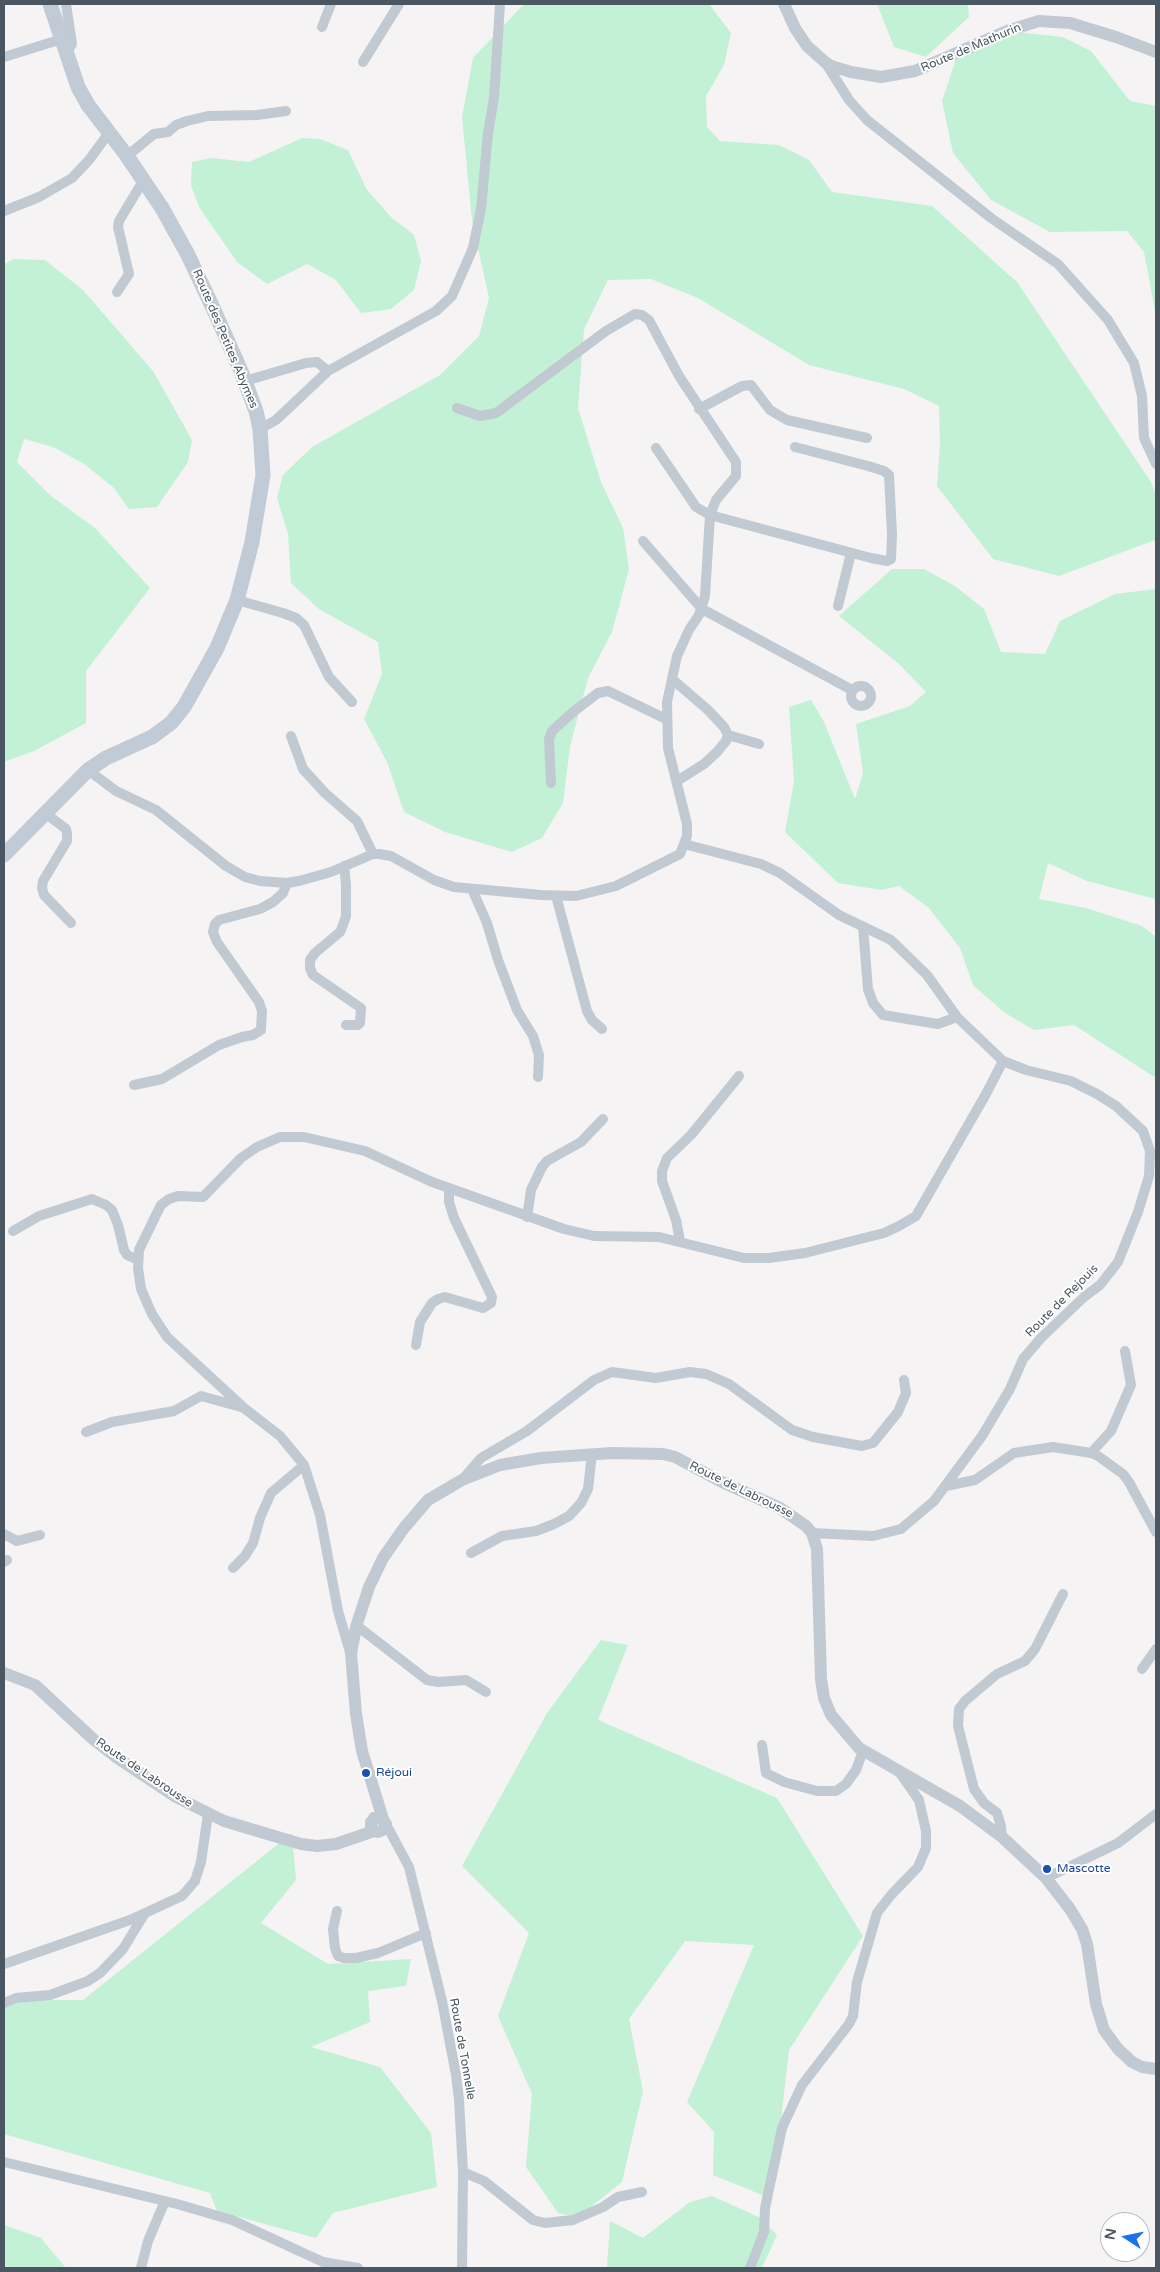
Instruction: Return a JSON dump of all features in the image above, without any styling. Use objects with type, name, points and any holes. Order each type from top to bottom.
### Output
[{"type":"main road","name":"Route des Petites Abymes","points":[[4,855],[88,770],[106,758],[152,737],[171,723],[184,707],[217,648],[237,600],[252,542],[263,475],[260,429],[245,381],[188,255],[162,208],[127,156],[108,134],[78,87],[50,4]]},
{"type":"street","points":[[4,57],[63,44],[70,48],[72,44],[66,4]]},
{"type":"street","points":[[322,27],[331,4]]},
{"type":"street","points":[[363,62],[399,4]]},
{"type":"street","points":[[260,429],[276,420],[328,371],[436,310],[452,296],[473,248],[481,209],[488,133],[494,98],[500,4]]},
{"type":"street","name":"Route de Mathurin","points":[[784,4],[795,28],[807,46],[825,62],[831,66],[851,72],[881,77],[915,71],[1007,31],[1039,21],[1070,24],[1116,37],[1156,52]]},
{"type":"street","points":[[825,62],[849,100],[867,120],[991,218],[1058,264],[1108,320],[1134,362],[1142,396],[1144,438],[1156,464]]},
{"type":"street","points":[[127,156],[154,134],[168,132],[176,125],[187,121],[208,116],[257,116],[286,111]]},
{"type":"street","points":[[4,211],[39,197],[72,178],[89,160],[108,134]]},
{"type":"street","points":[[117,292],[129,274],[118,227],[143,181]]},
{"type":"street","points":[[88,770],[116,791],[156,810],[234,872],[260,881],[287,883],[331,872],[373,854],[391,856],[442,884],[472,889],[576,896],[616,886],[676,857],[687,836],[687,824],[668,748],[667,696],[677,656],[689,630],[702,609],[705,596],[710,515],[716,500],[736,476],[736,462],[699,409],[649,320],[642,315],[635,314],[606,331],[496,414],[480,416],[457,408]]},
{"type":"street","points":[[245,381],[306,363],[316,362],[328,371]]},
{"type":"street","points":[[699,409],[742,386],[751,385],[770,410],[787,420],[867,438]]},
{"type":"street","points":[[656,448],[696,507],[710,515],[851,553],[887,561],[891,559],[892,534],[889,475],[884,471],[796,447]]},
{"type":"street","points":[[643,541],[702,609],[852,690]]},
{"type":"street","points":[[838,606],[851,553]]},
{"type":"street","points":[[237,600],[283,613],[296,618],[304,625],[329,677],[352,702]]},
{"type":"street","points":[[672,679],[708,710],[724,726],[728,735],[726,741],[717,752],[704,764],[677,782]]},
{"type":"street","points":[[550,783],[549,739],[552,731],[572,712],[598,693],[608,691],[666,719]]},
{"type":"street","points":[[728,735],[759,744]]},
{"type":"street","points":[[291,736],[303,769],[325,793],[357,821],[373,854]]},
{"type":"street","points":[[45,812],[66,829],[68,834],[43,881],[42,888],[44,895],[71,923]]},
{"type":"street","name":"Route de Rejouis","points":[[684,844],[761,864],[780,873],[839,915],[891,940],[927,975],[958,1017],[1002,1061],[1026,1070],[1071,1081],[1116,1106],[1143,1131],[1150,1151],[1149,1176],[1129,1237],[1118,1262],[1100,1285],[1084,1296],[1041,1338],[1023,1359],[996,1414],[969,1456],[934,1501],[901,1529],[873,1536],[812,1534]]},
{"type":"street","points":[[344,866],[346,916],[344,925],[340,932],[315,953],[310,960],[310,968],[313,975],[361,1008],[358,1025],[346,1025]]},
{"type":"street","points":[[134,1085],[162,1079],[219,1045],[253,1035],[261,1030],[262,1011],[259,1002],[217,942],[213,932],[215,924],[219,920],[260,909],[273,902],[283,893],[287,883]]},
{"type":"street","points":[[472,889],[487,923],[517,1010],[534,1036],[539,1055],[538,1077]]},
{"type":"street","points":[[556,896],[587,1011],[592,1020],[602,1029]]},
{"type":"street","points":[[863,927],[868,989],[873,1002],[883,1015],[938,1024],[958,1017]]},
{"type":"street","points":[[351,1653],[338,1611],[320,1515],[304,1465],[280,1436],[244,1408],[178,1348],[158,1326],[142,1289],[138,1260],[142,1241],[162,1205],[169,1199],[178,1196],[203,1197],[240,1158],[257,1147],[280,1137],[304,1136],[365,1151],[449,1188],[564,1229],[594,1236],[659,1237],[744,1258],[769,1258],[845,1244],[899,1226],[916,1216],[986,1094],[1002,1061]]},
{"type":"street","points":[[680,1241],[676,1220],[662,1180],[662,1171],[667,1158],[691,1135],[739,1076]]},
{"type":"street","points":[[527,1217],[531,1190],[542,1167],[547,1161],[581,1142],[603,1119]]},
{"type":"street","points":[[416,1345],[420,1322],[425,1313],[438,1299],[446,1297],[483,1308],[491,1303],[492,1297],[454,1218],[449,1202],[449,1188]]},
{"type":"street","points":[[13,1231],[39,1216],[92,1199],[106,1204],[112,1210],[124,1250],[127,1255],[138,1260]]},
{"type":"street","points":[[1091,1453],[1111,1430],[1131,1385],[1125,1351]]},
{"type":"street","points":[[462,1480],[481,1458],[528,1431],[594,1380],[612,1372],[620,1371],[656,1378],[690,1372],[706,1374],[729,1384],[792,1430],[813,1437],[862,1446],[873,1443],[898,1412],[906,1392],[904,1380]]},
{"type":"street","points":[[86,1432],[112,1422],[174,1411],[201,1396],[244,1408]]},
{"type":"street","points":[[946,1486],[975,1480],[1014,1453],[1053,1447],[1091,1453],[1124,1474],[1156,1532]]},
{"type":"street","name":"Route de Labrousse","points":[[4,1674],[35,1685],[93,1739],[176,1797],[208,1814],[270,1835],[310,1845],[336,1844],[360,1835],[378,1824],[378,1800],[362,1751],[355,1706],[351,1653],[356,1625],[369,1587],[384,1558],[404,1528],[428,1500],[462,1480],[500,1466],[541,1458],[592,1454],[652,1453],[675,1457],[799,1519],[812,1534]]},
{"type":"street","points":[[471,1553],[502,1536],[536,1530],[554,1524],[569,1516],[580,1503],[588,1489],[592,1454]]},
{"type":"street","points":[[233,1568],[245,1556],[253,1543],[260,1518],[271,1493],[304,1465]]},
{"type":"street","points":[[4,1534],[17,1541],[40,1535]]},
{"type":"street","points":[[812,1534],[817,1549],[820,1660],[824,1698],[831,1715],[844,1732],[864,1750],[960,1806],[1002,1837],[1046,1878],[1070,1908],[1082,1929],[1087,1944],[1096,2004],[1104,2030],[1118,2049],[1132,2062],[1142,2067],[1156,2069]]},
{"type":"street","points":[[1002,1837],[1002,1826],[997,1813],[984,1803],[974,1790],[958,1726],[959,1709],[965,1701],[997,1674],[1025,1660],[1035,1649],[1063,1594]]},
{"type":"street","points":[[356,1625],[427,1680],[438,1682],[466,1680],[486,1692]]},
{"type":"street","points":[[1142,1669],[1156,1649]]},
{"type":"street","points":[[762,1745],[766,1773],[784,1782],[817,1791],[836,1791],[846,1784],[856,1770],[864,1750]]},
{"type":"street","points":[[750,2268],[764,2232],[765,2208],[782,2128],[802,2085],[849,2024],[853,2016],[857,1982],[877,1913],[890,1895],[918,1867],[926,1848],[926,1831],[919,1800],[898,1770]]},
{"type":"street","points":[[4,1964],[130,1920],[182,1896],[195,1881],[208,1814]]},
{"type":"street","points":[[1046,1878],[1118,1843],[1156,1814]]},
{"type":"street","name":"Route de Tonnelle","points":[[378,1824],[395,1841],[409,1867],[442,2001],[459,2100],[463,2172],[462,2268]]},
{"type":"street","points":[[337,1911],[333,1929],[335,1948],[338,1956],[344,1958],[356,1958],[378,1953],[426,1933]]},
{"type":"street","points":[[4,2003],[16,1998],[50,1995],[88,1982],[100,1973],[123,1949],[146,1912]]},
{"type":"street","points":[[4,2162],[165,2201],[232,2220],[323,2262],[358,2268]]},
{"type":"street","points":[[463,2172],[484,2180],[533,2220],[545,2223],[573,2220],[603,2207],[618,2197],[642,2192]]},
{"type":"street","points":[[141,2268],[151,2234],[165,2201]]},
{"type":"green space","points":[[524,4],[709,4],[731,33],[724,65],[706,96],[707,127],[720,141],[779,145],[809,160],[832,192],[932,206],[1017,282],[1151,482],[1156,495],[1156,536],[1155,540],[1059,576],[993,559],[937,486],[940,445],[939,406],[904,389],[809,365],[698,298],[651,279],[608,280],[584,329],[578,408],[601,482],[623,528],[629,569],[612,632],[588,678],[570,746],[563,803],[542,838],[512,852],[445,832],[404,812],[387,762],[364,719],[382,674],[378,642],[319,609],[291,583],[288,534],[277,498],[283,475],[312,447],[440,375],[479,336],[489,298],[472,220],[462,117],[473,58]]},
{"type":"green space","points":[[877,4],[968,4],[969,17],[926,57],[894,47]]},
{"type":"green space","points":[[1007,31],[1063,37],[1091,51],[1130,101],[1156,106],[1156,316],[1144,252],[1127,231],[1050,232],[991,200],[953,153],[942,101],[958,53]]},
{"type":"green space","points":[[302,138],[320,139],[348,150],[367,190],[391,217],[414,235],[421,261],[414,290],[391,309],[361,313],[336,280],[307,264],[267,284],[237,262],[199,207],[191,185],[192,162],[211,158],[249,162]]},
{"type":"green space","points":[[13,259],[45,260],[83,290],[153,371],[192,440],[188,462],[157,507],[129,509],[114,488],[84,464],[53,447],[24,439],[17,462],[51,496],[95,528],[150,588],[86,671],[86,723],[34,751],[4,762],[4,265]]},
{"type":"green space","points":[[892,569],[924,569],[955,586],[984,609],[1001,652],[1045,654],[1060,621],[1115,594],[1156,589],[1156,899],[1087,881],[1048,863],[1039,899],[1086,908],[1142,926],[1156,937],[1156,1078],[1074,1025],[1034,1030],[1005,1013],[973,985],[960,948],[929,908],[899,886],[882,890],[838,883],[785,832],[794,781],[789,707],[811,700],[824,722],[855,799],[863,773],[856,724],[910,706],[926,692],[899,664],[839,616]]},
{"type":"green space","points":[[601,1640],[628,1645],[598,1720],[777,1798],[863,1936],[789,2050],[772,2199],[713,2175],[714,2132],[687,2102],[754,1945],[685,1941],[629,2019],[643,2091],[622,2182],[578,2217],[558,2213],[526,2167],[532,2094],[498,2016],[529,1933],[462,1866],[547,1713]]},
{"type":"green space","points":[[292,1833],[296,1880],[261,1923],[328,1964],[411,1959],[406,1986],[368,1991],[370,2022],[311,2047],[380,2067],[431,2133],[437,2187],[333,2213],[316,2238],[217,2211],[210,2193],[4,2134],[4,2004],[24,2000],[83,2000]]},
{"type":"green space","points":[[712,2196],[761,2218],[777,2235],[762,2268],[607,2268],[610,2221],[643,2238],[690,2202]]},
{"type":"green space","points":[[4,2225],[41,2238],[66,2268],[4,2268]]},
{"type":"place","name":"Réjoui","points":[[366,1773]]},
{"type":"place","name":"Mascotte","points":[[1047,1869]]}]
